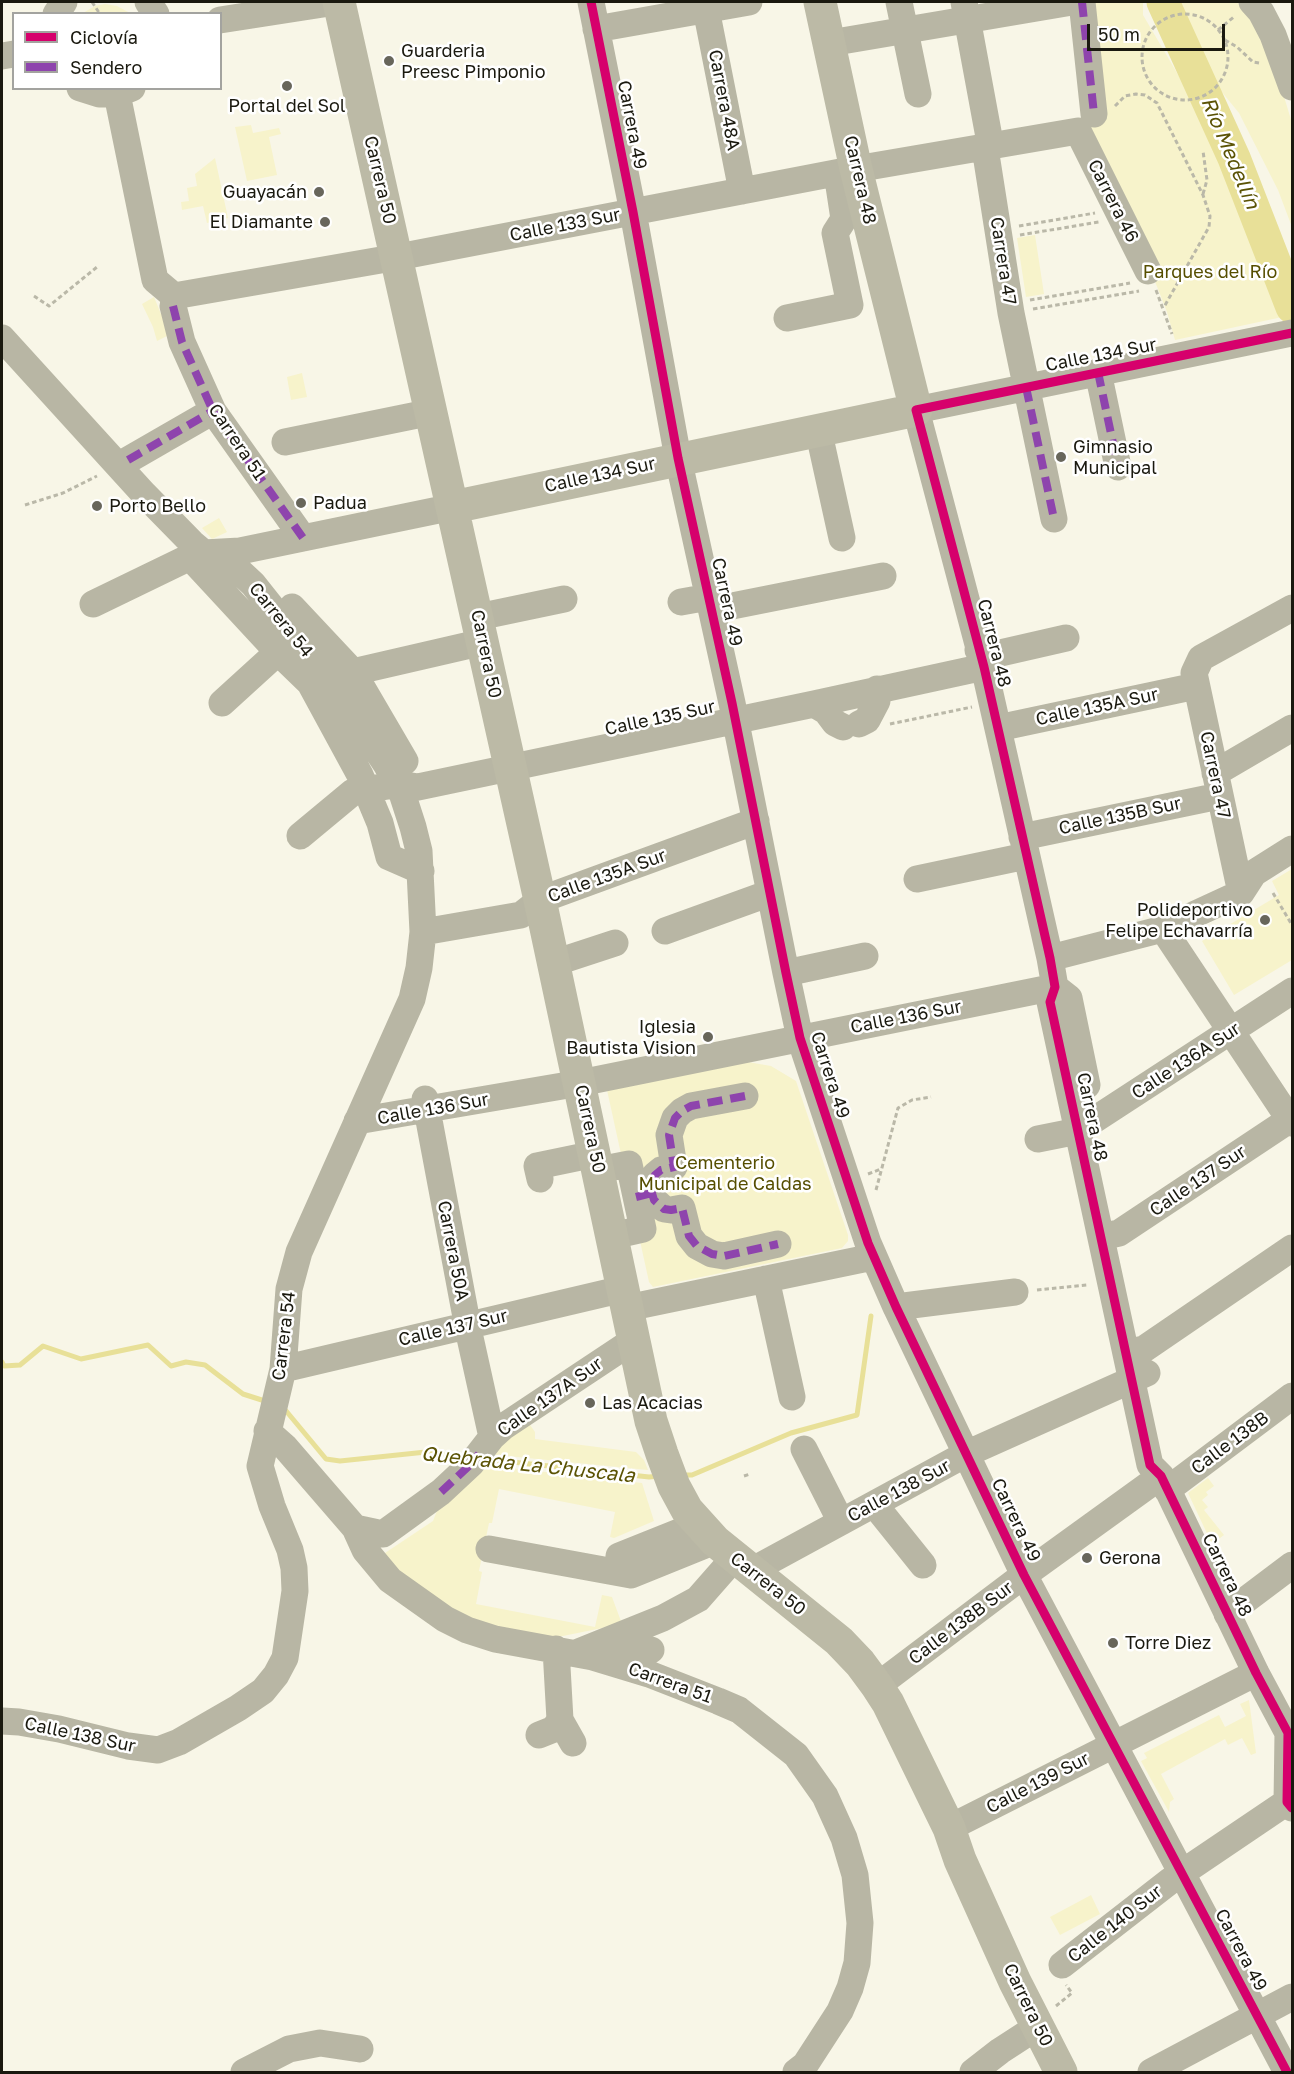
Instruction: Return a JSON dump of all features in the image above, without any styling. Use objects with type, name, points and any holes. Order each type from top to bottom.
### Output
[{"type":"main road","name":"Carrera 50","points":[[338,2],[398,257],[509,758],[651,1421],[662,1454],[674,1486],[687,1510],[725,1549],[839,1641],[860,1663],[888,1703],[949,1828],[960,1860],[1047,2015],[1061,2073]]},
{"type":"main road","name":"Carrera 48","points":[[820,2],[830,43],[847,171],[916,410]]},
{"type":"main road","name":"Calle 134 Sur","points":[[453,507],[678,458],[916,410]]},
{"type":"street","points":[[222,20],[338,2]]},
{"type":"street","name":"Carrera 49","points":[[591,2],[633,212],[678,458],[800,1038],[873,1257],[1024,1575],[1287,2073]]},
{"type":"street","points":[[596,28],[749,2]]},
{"type":"street","points":[[899,2],[918,94]]},
{"type":"street","points":[[830,43],[905,30],[966,10],[1072,2]]},
{"type":"street","name":"Carrera 46","points":[[1082,2],[1095,118],[1120,214],[1148,285]]},
{"type":"street","points":[[1244,8],[1261,12],[1273,35],[1293,87]]},
{"type":"street","name":"Carrera 48A","points":[[706,9],[742,191]]},
{"type":"street","name":"Carrera 47","points":[[966,10],[989,136],[985,148],[1010,308],[1053,519]]},
{"type":"street","points":[[86,90],[99,94],[124,91]]},
{"type":"street","name":"Carrera 51","points":[[124,91],[155,280],[167,296],[182,342],[213,411],[303,538]]},
{"type":"street","name":"Calle 133 Sur","points":[[167,296],[398,257],[847,171],[985,148],[1095,118]]},
{"type":"street","points":[[787,318],[850,305],[836,233],[844,219],[847,171]]},
{"type":"street","name":"Calle 134 Sur","points":[[916,410],[1293,333]]},
{"type":"street","name":"Carrera 54","points":[[2,338],[123,462],[192,543],[197,555],[278,652],[310,683],[335,685]]},
{"type":"street","points":[[1098,372],[1118,467]]},
{"type":"street","name":"Carrera 48","points":[[916,410],[986,657],[998,728],[1050,958],[1055,987],[1050,1002],[1110,1235],[1138,1363],[1166,1461],[1164,1483],[1256,1673],[1290,1732],[1290,1805]]},
{"type":"street","points":[[123,462],[213,411]]},
{"type":"street","points":[[285,442],[432,412]]},
{"type":"street","points":[[818,429],[842,538]]},
{"type":"street","name":"Calle 134 Sur","points":[[93,604],[197,555],[240,551],[453,507]]},
{"type":"street","name":"Carrera 54","points":[[158,1750],[179,1742],[202,1720],[263,1691],[276,1675],[285,1658],[295,1591],[294,1569],[290,1550],[272,1506],[260,1466],[274,1400],[289,1289],[299,1252],[412,999],[419,968],[423,932],[421,871],[405,778],[335,685],[240,551]]},
{"type":"street","name":"Carrera 54","points":[[197,555],[239,571],[253,584],[335,685],[366,790],[390,857],[421,871]]},
{"type":"street","points":[[681,602],[710,603],[883,576]]},
{"type":"street","points":[[335,685],[564,599]]},
{"type":"street","name":"Carrera 47","points":[[1241,893],[1194,673],[1201,658],[1293,609]]},
{"type":"street","name":"Calle 135 Sur","points":[[300,836],[353,792],[405,778],[418,787],[509,758],[1066,638]]},
{"type":"street","points":[[222,703],[278,652]]},
{"type":"street","name":"Calle 135 Sur","points":[[733,711],[814,704],[877,690],[986,657]]},
{"type":"street","name":"Calle 135A Sur","points":[[998,728],[1196,687]]},
{"type":"street","points":[[814,704],[826,711],[835,723],[862,726],[877,701],[877,690]]},
{"type":"street","name":"Calle 135B Sur","points":[[917,879],[1217,784],[1293,728]]},
{"type":"street","name":"Calle 135A Sur","points":[[423,932],[521,915],[540,900],[756,821]]},
{"type":"street","points":[[1050,958],[1163,929],[1241,893],[1254,873],[1293,849]]},
{"type":"street","points":[[665,931],[770,893]]},
{"type":"street","points":[[1163,929],[1230,1033],[1292,1120]]},
{"type":"street","points":[[554,963],[615,943]]},
{"type":"street","points":[[786,973],[865,956]]},
{"type":"street","name":"Calle 136 Sur","points":[[360,1116],[433,1103],[580,1083],[1055,987]]},
{"type":"street","name":"Calle 136A Sur","points":[[1083,1125],[1293,991]]},
{"type":"street","points":[[612,1236],[643,1229],[644,1195],[655,1175],[661,1170],[674,1167],[669,1136],[675,1118],[691,1106],[745,1096]]},
{"type":"street","name":"Carrera 50A","points":[[433,1103],[474,1323],[486,1446]]},
{"type":"street","name":"Calle 137 Sur","points":[[1110,1235],[1292,1120]]},
{"type":"street","points":[[1038,1139],[1083,1125]]},
{"type":"street","points":[[540,1179],[537,1166],[596,1162],[628,1164],[644,1195],[664,1209],[682,1208],[689,1236],[697,1246],[712,1254],[724,1256],[778,1244]]},
{"type":"street","name":"Calle 138 Sur","points":[[725,1549],[841,1522],[1138,1363],[1293,1248]]},
{"type":"street","name":"Calle 137 Sur","points":[[274,1400],[474,1323],[625,1298],[766,1279],[873,1257]]},
{"type":"street","points":[[766,1279],[792,1397]]},
{"type":"street","points":[[896,1307],[1015,1292]]},
{"type":"street","name":"Calle 137A Sur","points":[[355,1528],[383,1534],[441,1492],[486,1446],[634,1340]]},
{"type":"street","name":"Calle 138B","points":[[1164,1483],[1293,1396]]},
{"type":"street","name":"Carrera 51","points":[[274,1400],[285,1447],[355,1528],[365,1550],[390,1580],[445,1619],[467,1630],[495,1639],[566,1651],[649,1674],[739,1710],[796,1755],[825,1796],[844,1838],[855,1875],[860,1923],[857,1963],[850,1988],[840,2011],[805,2065],[796,2073]]},
{"type":"street","points":[[804,1449],[841,1522]]},
{"type":"street","name":"Calle 138B Sur","points":[[877,1686],[1024,1575],[1164,1483]]},
{"type":"street","points":[[874,1504],[922,1565]]},
{"type":"street","points":[[489,1549],[631,1575],[725,1549]]},
{"type":"street","points":[[619,1556],[725,1549]]},
{"type":"street","points":[[558,1733],[566,1651],[616,1637],[663,1618],[698,1599],[725,1549]]},
{"type":"street","points":[[277,1564],[311,1620]]},
{"type":"street","points":[[1227,1614],[1293,1565]]},
{"type":"street","points":[[616,1637],[628,1652],[651,1650]]},
{"type":"street","name":"Calle 139 Sur","points":[[949,1828],[1256,1673]]},
{"type":"street","name":"Calle 138 Sur","points":[[2,1721],[59,1729],[128,1746],[158,1750]]},
{"type":"street","name":"Calle 140 Sur","points":[[1062,1972],[1182,1873],[1290,1805]]},
{"type":"street","points":[[1151,2073],[1293,1997]]},
{"type":"street","points":[[973,2073],[1005,2062],[1047,2015]]},
{"type":"street","points":[[244,2073],[289,2049],[320,2043],[360,2049]]},
{"type":"path","points":[[1218,30],[1244,8]]},
{"type":"path","points":[[1182,14],[1202,18],[1218,30],[1224,39],[1227,49],[1226,69],[1222,79],[1207,94],[1198,98],[1177,100],[1158,91],[1146,75],[1142,55],[1148,35],[1162,20],[1182,14]]},
{"type":"path","points":[[1224,39],[1237,47],[1253,62],[1264,62]]},
{"type":"path","points":[[1152,98],[1158,91]]},
{"type":"path","points":[[1095,118],[1125,96],[1136,94],[1152,98],[1157,103],[1203,195],[1210,216],[1209,227],[1164,307]]},
{"type":"path","points":[[1203,151],[1207,180],[1203,195]]},
{"type":"path","points":[[998,234],[1120,214]]},
{"type":"path","points":[[998,234],[1120,214]]},
{"type":"path","points":[[34,296],[49,306],[97,267]]},
{"type":"path","points":[[1148,285],[1164,307],[1177,357]]},
{"type":"path","points":[[1010,308],[1148,285]]},
{"type":"path","points":[[1010,308],[1148,285]]},
{"type":"path","points":[[25,505],[63,493],[123,462]]},
{"type":"path","points":[[862,726],[976,706]]},
{"type":"path","points":[[1273,893],[1293,925]]},
{"type":"path","points":[[874,1197],[898,1108],[912,1100],[931,1097]]},
{"type":"path","points":[[861,1176],[881,1169]]},
{"type":"path","points":[[1015,1292],[1092,1284]]},
{"type":"path","points":[[744,1476],[750,1474]]},
{"type":"path","points":[[1047,2015],[1072,1993],[1062,1972]]},
{"type":"green space","name":"Parques del Río","points":[[1084,2],[1143,2],[1143,15],[1197,107],[1287,316],[1175,340],[1154,279],[1082,124]]},
{"type":"green space","name":"Parques del Río","points":[[1168,2],[1237,2],[1250,18],[1276,70],[1292,123],[1292,227],[1278,190],[1239,113],[1194,58]]},
{"type":"green space","points":[[105,4],[117,6],[128,12],[85,12],[95,6]]},
{"type":"green space","points":[[251,125],[253,133],[279,128],[281,134],[269,137],[277,175],[247,181],[235,127]]},
{"type":"green space","points":[[215,158],[228,218],[207,223],[203,206],[182,210],[181,202],[189,201],[187,188],[197,186],[195,174]]},
{"type":"green space","points":[[1035,235],[1044,294],[1026,297],[1017,238]]},
{"type":"green space","points":[[154,297],[161,314],[168,314],[173,333],[157,341],[142,304]]},
{"type":"green space","points":[[302,373],[307,397],[291,400],[287,377]]},
{"type":"green space","points":[[219,518],[227,532],[212,539],[202,528]]},
{"type":"green space","name":"Polideportivo Felipe Echavarría","points":[[1292,869],[1292,960],[1234,995],[1202,941],[1279,895],[1272,881]]},
{"type":"green space","name":"Cementerio Municipal de Caldas","points":[[748,1062],[771,1066],[796,1081],[848,1235],[848,1241],[842,1248],[653,1287],[649,1282],[607,1090]]},
{"type":"green space","points":[[528,1422],[535,1432],[535,1439],[636,1452],[644,1460],[648,1470],[487,1454]]},
{"type":"green space","points":[[475,1464],[642,1483],[654,1521],[614,1538],[610,1537],[615,1512],[499,1489],[479,1571],[482,1572],[476,1604],[595,1627],[602,1595],[612,1597],[622,1624],[553,1638],[468,1624],[386,1561],[385,1553],[433,1521],[444,1493]]},
{"type":"green space","points":[[1208,1478],[1214,1486],[1206,1492],[1208,1495],[1202,1500],[1208,1507],[1204,1510],[1224,1535],[1212,1544],[1188,1493]]},
{"type":"green space","points":[[1249,1700],[1256,1753],[1251,1755],[1242,1738],[1228,1745],[1225,1739],[1161,1774],[1174,1799],[1170,1802],[1169,1812],[1141,1761],[1147,1758],[1144,1753],[1219,1715],[1225,1727],[1246,1716],[1240,1704]]},
{"type":"green space","points":[[1091,1895],[1100,1914],[1060,1935],[1050,1917]]},
{"type":"waterway","name":"Río Medellín","points":[[1163,2],[1234,158],[1292,307]]},
{"type":"waterway","name":"Quebrada La Chuscala","points":[[681,1475],[692,1475],[791,1433],[857,1415],[871,1316]]},
{"type":"waterway","name":"Quebrada La Chuscala","points":[[2,1362],[4,1366],[20,1365],[43,1346],[81,1359],[148,1345],[171,1366],[186,1362],[205,1365],[243,1394],[268,1402]]},
{"type":"waterway","name":"Quebrada La Chuscala","points":[[282,1406],[326,1459],[340,1461],[426,1452],[466,1457]]},
{"type":"waterway","name":"Quebrada La Chuscala","points":[[485,1459],[649,1477],[660,1476]]},
{"type":"marked path","points":[[1082,2],[1094,114]]},
{"type":"marked path","points":[[173,306],[182,342],[213,411],[303,538]]},
{"type":"marked path","points":[[1098,372],[1118,467]]},
{"type":"marked path","points":[[1026,387],[1054,519]]},
{"type":"marked path","points":[[128,460],[213,411]]},
{"type":"marked path","points":[[745,1096],[691,1106],[675,1118],[669,1135],[674,1167],[661,1170],[655,1175],[652,1181],[652,1193],[654,1200],[664,1209],[682,1208],[689,1236],[697,1246],[712,1254],[724,1256],[778,1244]]},
{"type":"marked path","points":[[636,1197],[652,1193]]},
{"type":"marked path","points":[[441,1492],[479,1454]]},
{"type":"cycle path","points":[[591,2],[633,212],[678,458],[732,703],[800,1038],[868,1243],[896,1307],[1024,1575],[1287,2072]]},
{"type":"cycle path","points":[[1292,333],[916,410],[984,667],[1050,958],[1055,987],[1050,1002],[1150,1465],[1161,1476],[1256,1673],[1288,1733],[1287,1802],[1292,1808]]},
{"type":"place","name":"Guarderia Preesc Pimponio","points":[[389,61]]},
{"type":"place","name":"Portal del Sol","points":[[287,86]]},
{"type":"place","name":"Guayacán","points":[[319,192]]},
{"type":"place","name":"El Diamante","points":[[325,222]]},
{"type":"place","name":"Gimnasio Municipal","points":[[1061,457]]},
{"type":"place","name":"Padua","points":[[301,503]]},
{"type":"place","name":"Porto Bello","points":[[97,506]]},
{"type":"place","name":"Polideportivo Felipe Echavarría","points":[[1265,920]]},
{"type":"place","name":"Iglesia Bautista Vision","points":[[708,1037]]},
{"type":"place","name":"Las Acacias","points":[[590,1403]]},
{"type":"place","name":"Gerona","points":[[1087,1558]]},
{"type":"place","name":"Torre Diez","points":[[1113,1643]]}]
